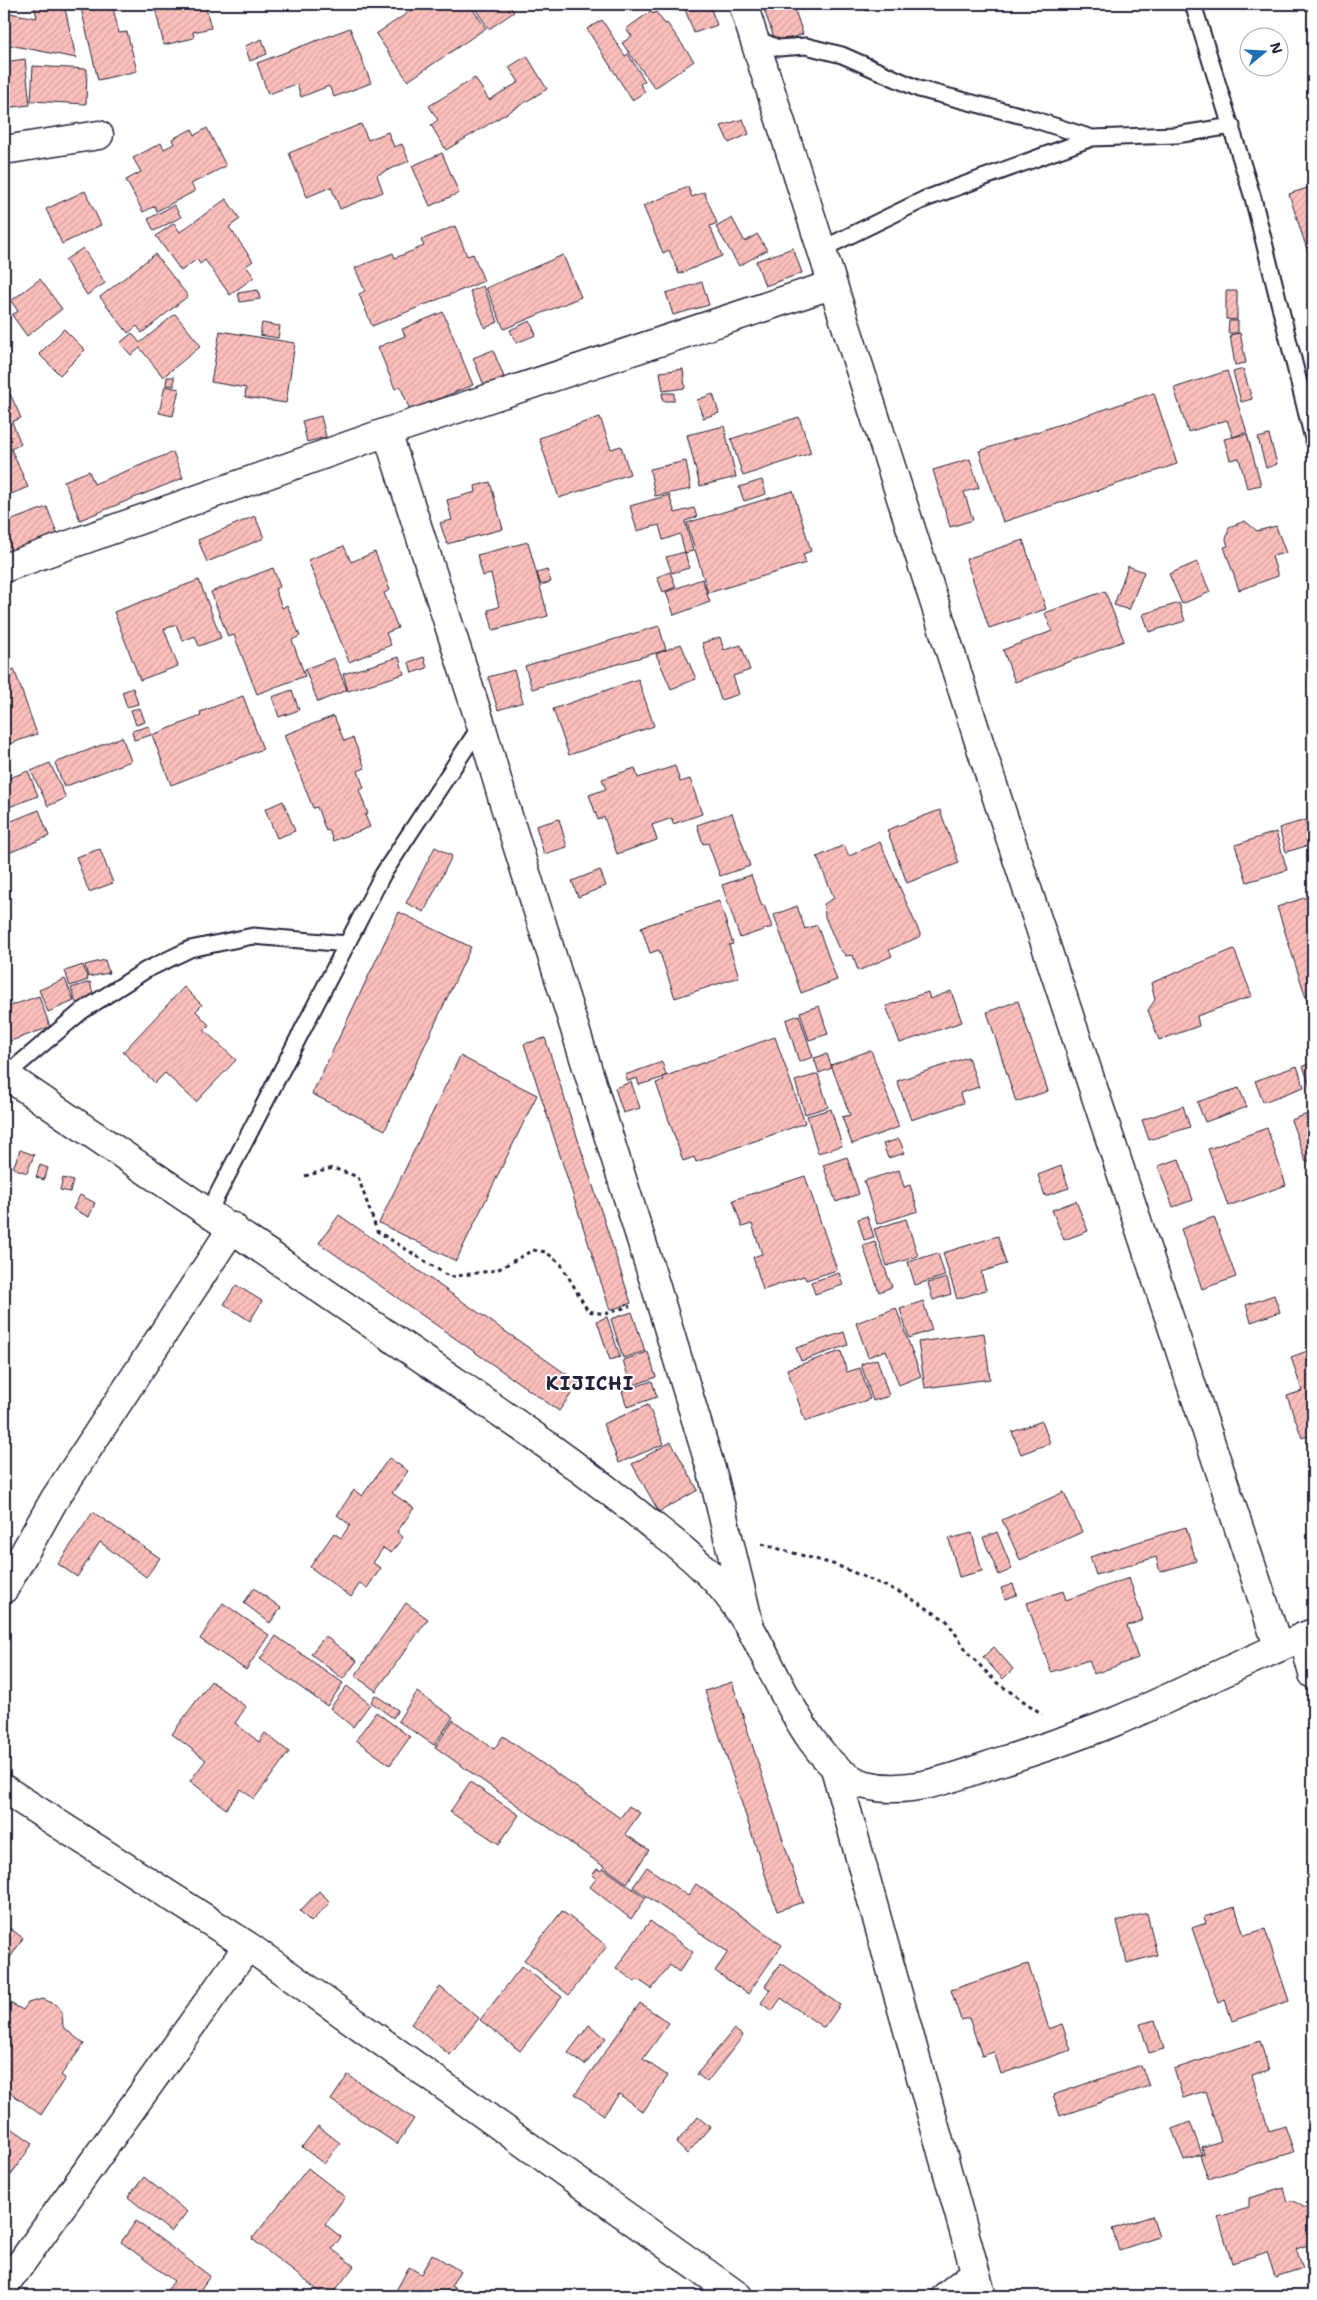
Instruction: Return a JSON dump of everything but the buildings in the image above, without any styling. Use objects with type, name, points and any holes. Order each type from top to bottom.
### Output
[{"type":"street","points":[[743,4],[831,285],[1002,814],[1278,1646]]},
{"type":"street","points":[[4,150],[99,135]]},
{"type":"street","points":[[4,568],[387,432],[831,285]]},
{"type":"street","points":[[387,432],[482,725],[509,819],[655,1284],[714,1479],[750,1628]]},
{"type":"street","points":[[5,1075],[233,1228],[597,1480],[704,1569],[728,1594],[750,1628],[788,1702],[818,1748],[835,1768],[862,1784],[904,1788],[945,1781],[1116,1721],[1278,1646],[1308,1635],[1313,1674]]},
{"type":"street","points":[[4,1588],[54,1500],[233,1228]]},
{"type":"street","points":[[835,1768],[979,2285],[946,2296]]},
{"type":"street","points":[[4,1789],[248,1946],[738,2296]]},
{"type":"street","points":[[4,2287],[248,1946]]},
{"type":"lane","points":[[1193,4],[1232,126],[1267,250],[1313,439]]},
{"type":"lane","points":[[753,37],[778,48],[806,46],[842,56],[918,89],[1023,116],[1092,138]]},
{"type":"lane","points":[[820,250],[925,199],[1092,138],[1176,135],[1232,126]]},
{"type":"lane","points":[[208,1213],[383,874],[482,725]]},
{"type":"lane","points":[[5,1075],[82,1011],[146,970],[190,949],[252,936],[347,944]]},
{"type":"path","points":[[305,1176],[332,1168],[358,1177],[377,1231],[450,1277],[497,1270],[533,1250],[546,1252],[561,1264],[588,1311],[605,1314],[630,1306],[655,1284]]},
{"type":"path","points":[[728,1536],[836,1564],[904,1594],[947,1621],[969,1654],[996,1682],[1072,1738]]},
{"type":"district","name":"KIJICHI","points":[[590,1383]]}]
